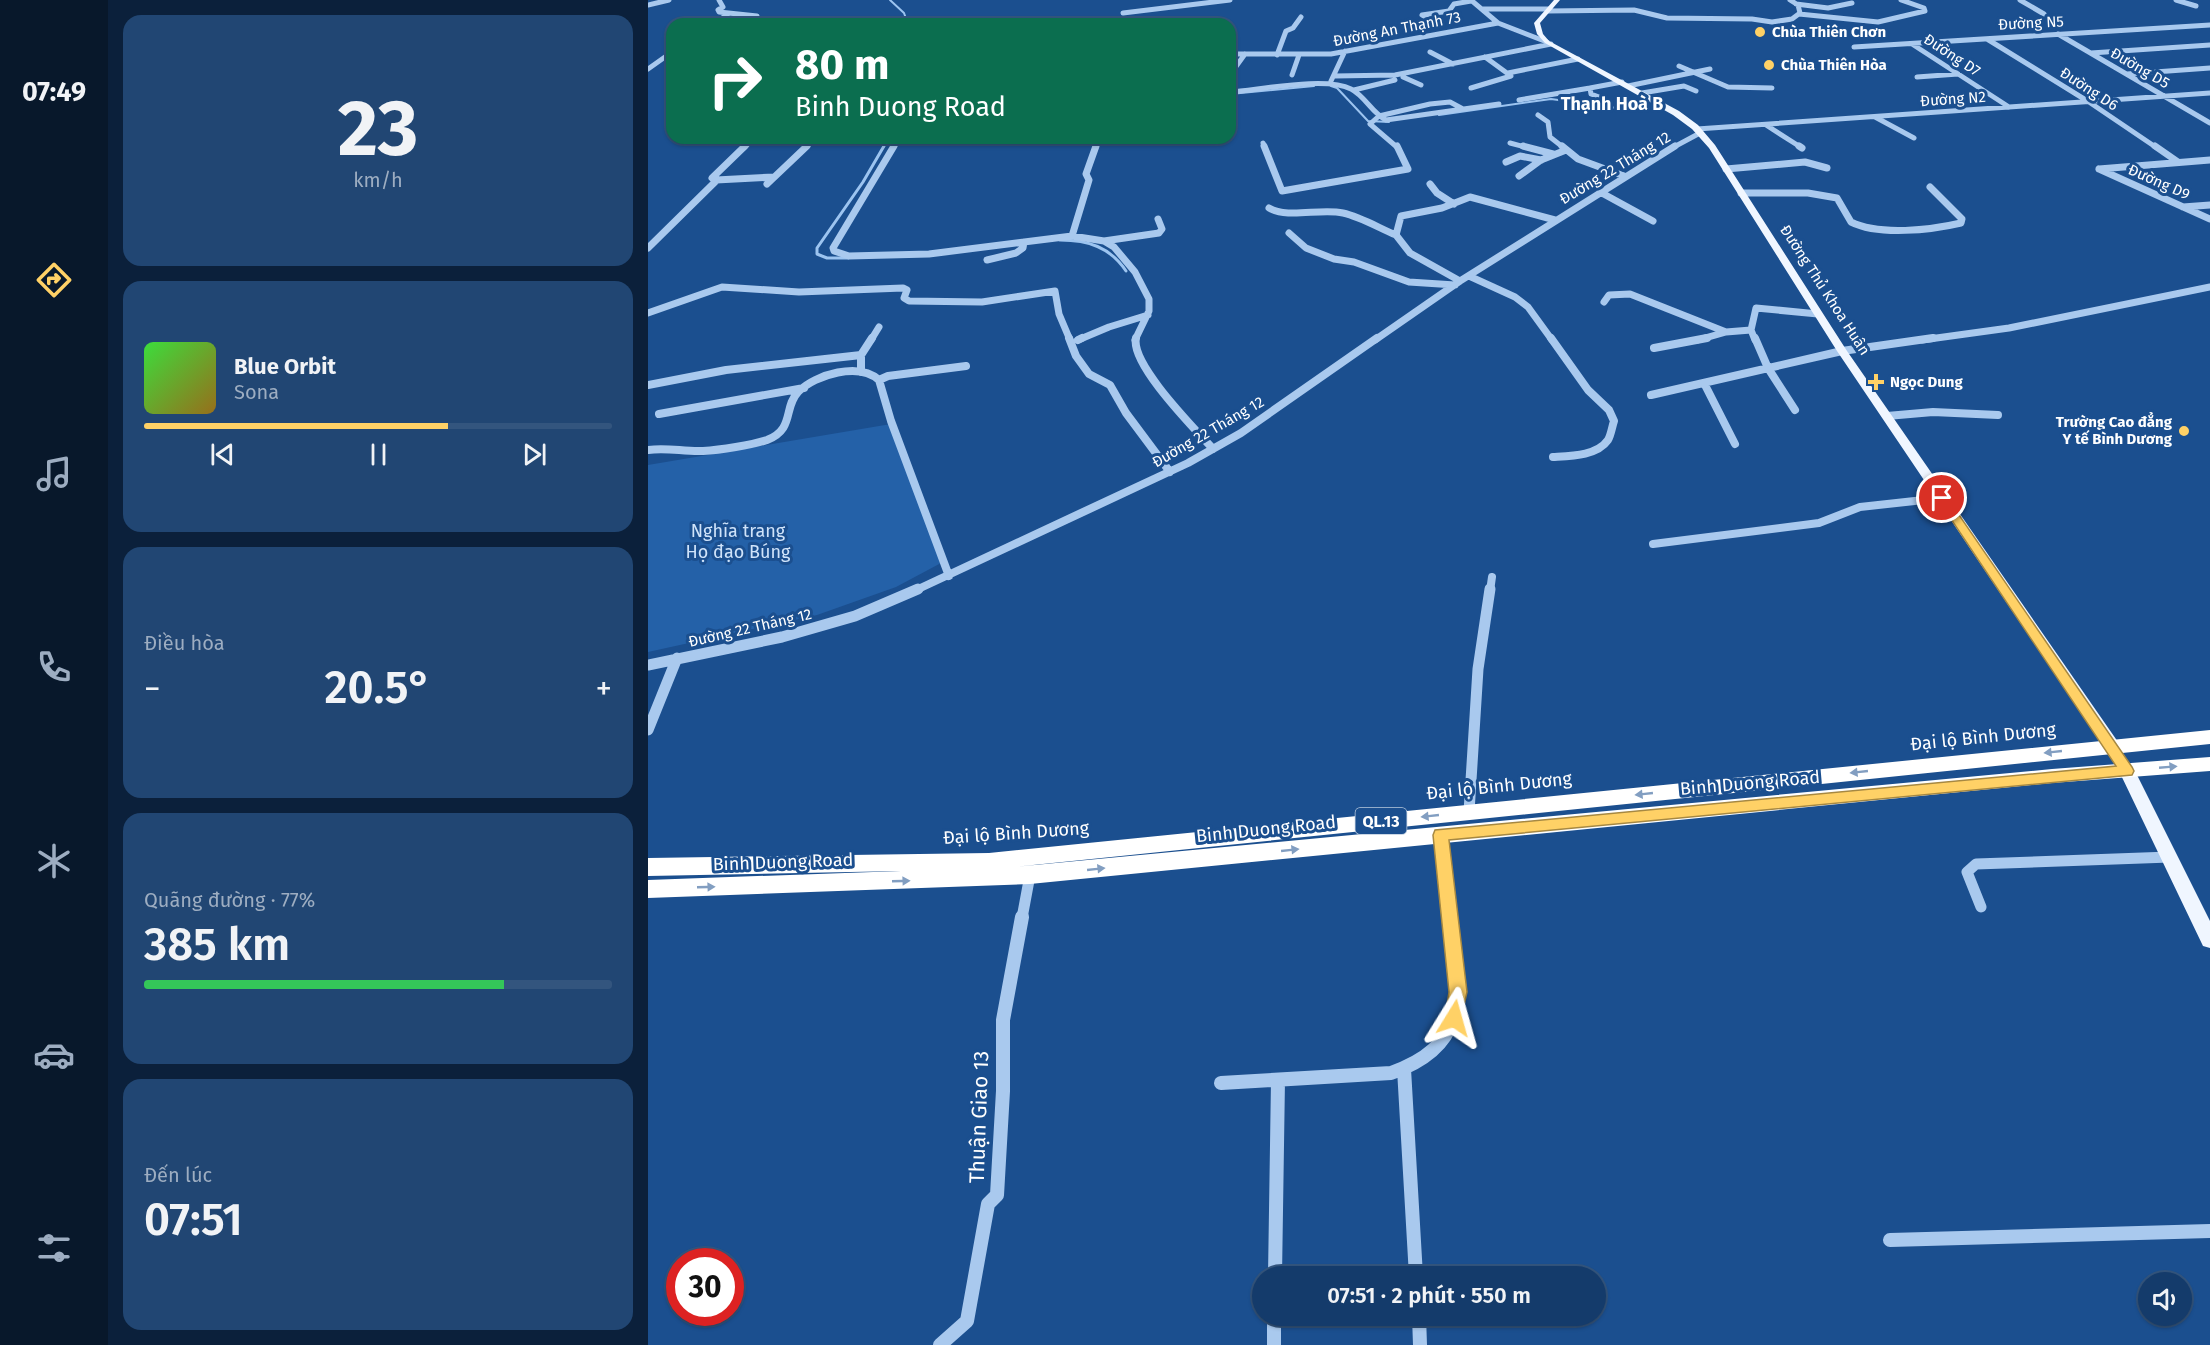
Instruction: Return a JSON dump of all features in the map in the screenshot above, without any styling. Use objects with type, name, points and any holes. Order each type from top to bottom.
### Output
[{"type":"highway","name":"Đại lộ Bình Dương","points":[[648,867],[989,861],[2210,737]]},
{"type":"highway","points":[[2112,746],[2127,771]]},
{"type":"highway","name":"Binh Duong Road","points":[[648,889],[1030,875],[2041,777],[2210,764]]},
{"type":"main road","points":[[1549,43],[1540,33],[1537,23],[1557,0]]},
{"type":"main road","name":"Đường Thủ Khoa Huân","points":[[1549,43],[1677,113],[1698,131],[1726,170],[1842,351],[2112,746]]},
{"type":"main road","points":[[2127,771],[2210,940]]},
{"type":"street","points":[[648,3],[656,0]]},
{"type":"street","points":[[648,3],[669,0]]},
{"type":"street","points":[[718,0],[723,7],[718,10],[728,14],[758,16]]},
{"type":"street","points":[[1123,13],[1230,0]]},
{"type":"street","points":[[1436,24],[1422,15],[1449,11],[1452,4],[1471,0],[1498,22],[1549,43]]},
{"type":"street","points":[[1482,9],[1634,10],[1666,18],[1752,19],[1772,22],[1792,19],[1798,15],[1801,11],[1790,0]]},
{"type":"street","points":[[1798,15],[1878,22],[1925,11],[1924,8],[1900,0]]},
{"type":"street","points":[[2020,0],[2044,14]]},
{"type":"street","points":[[2176,0],[2196,6]]},
{"type":"street","points":[[1796,4],[1828,8],[1852,3]]},
{"type":"street","points":[[722,18],[728,14]]},
{"type":"street","points":[[1277,55],[1286,31],[1293,28],[1301,17]]},
{"type":"street","name":"Đường An Thạnh 73","points":[[1236,54],[1299,55],[1345,51],[1498,22]]},
{"type":"street","name":"Đường N5","points":[[1854,47],[2210,25]]},
{"type":"street","points":[[1388,33],[1395,42]]},
{"type":"street","name":"Đường D5","points":[[2058,34],[2210,123]]},
{"type":"street","name":"Đường D6","points":[[1986,38],[2089,102],[2178,162]]},
{"type":"street","points":[[1354,90],[1402,75],[1549,43]]},
{"type":"street","name":"Đường D7","points":[[1911,43],[2009,107]]},
{"type":"street","points":[[2090,53],[2210,45]]},
{"type":"street","points":[[1328,86],[1335,76],[1345,51]]},
{"type":"street","points":[[1430,52],[1453,64]]},
{"type":"street","points":[[1236,66],[1245,54]]},
{"type":"street","points":[[1292,75],[1299,55]]},
{"type":"street","points":[[648,69],[666,56]]},
{"type":"street","points":[[1471,88],[1511,75],[1485,57]]},
{"type":"street","points":[[1508,72],[1578,59]]},
{"type":"street","points":[[1679,66],[1733,88],[1772,88]]},
{"type":"street","points":[[2127,74],[2210,68]]},
{"type":"street","points":[[1519,100],[1695,74],[1710,69]]},
{"type":"street","points":[[1917,77],[1958,74]]},
{"type":"street","points":[[1335,76],[1402,75],[1420,85]]},
{"type":"street","points":[[1283,93],[1316,86]]},
{"type":"street","points":[[1236,92],[1345,86],[1354,90],[1379,116],[1391,120],[1499,104]]},
{"type":"street","points":[[1642,93],[1684,86],[1696,91]]},
{"type":"street","points":[[1590,88],[1591,94],[1599,97]]},
{"type":"street","name":"Đường N2","points":[[1698,131],[1766,124],[2210,93]]},
{"type":"street","points":[[1263,143],[1282,191],[1408,169],[1397,146],[1370,124],[1379,116],[1446,102],[1463,109]]},
{"type":"street","points":[[1538,115],[1548,122],[1550,137],[1566,150],[1588,164],[1624,176]]},
{"type":"street","points":[[1875,117],[1914,138]]},
{"type":"street","points":[[1766,124],[1802,148]]},
{"type":"street","name":"Đường 22 Tháng 12","points":[[648,665],[782,638],[855,616],[949,576],[1170,471],[1250,427],[1458,283],[1698,131]]},
{"type":"street","points":[[1510,143],[1553,154]]},
{"type":"street","points":[[716,180],[712,178],[748,144]]},
{"type":"street","points":[[767,184],[810,144]]},
{"type":"street","points":[[895,144],[833,248],[834,251],[849,256],[929,254],[1024,244],[1072,236],[1104,241],[1159,232],[1162,229],[1158,219]]},
{"type":"street","points":[[1072,236],[1089,180],[1086,174],[1097,144]]},
{"type":"street","points":[[1519,176],[1541,160],[1566,150]]},
{"type":"street","points":[[1506,162],[1520,156],[1541,160]]},
{"type":"street","points":[[2178,162],[2210,160]]},
{"type":"street","points":[[1726,170],[1805,162],[1827,168]]},
{"type":"street","name":"Đường D9","points":[[2178,162],[2099,169],[2210,219]]},
{"type":"street","points":[[648,248],[716,180],[774,177]]},
{"type":"street","points":[[1430,184],[1437,194],[1454,204]]},
{"type":"street","points":[[1741,193],[1808,193],[1837,198],[1851,223],[1865,228],[1907,229],[1961,223],[1962,219],[1930,187]]},
{"type":"street","points":[[1600,192],[1653,221]]},
{"type":"street","points":[[1396,235],[1401,216],[1454,204],[1470,196],[1555,220]]},
{"type":"street","points":[[2183,207],[2210,205]]},
{"type":"street","points":[[1269,208],[1279,214],[1304,211],[1342,213],[1396,235],[1410,253],[1458,283]]},
{"type":"street","points":[[1288,233],[1306,248],[1334,259],[1362,264],[1409,282],[1458,283]]},
{"type":"street","points":[[1104,241],[1114,247],[1140,279],[1149,299],[1148,315],[1136,337],[1134,346],[1139,357],[1169,402],[1213,448]]},
{"type":"street","points":[[987,260],[1016,253],[1024,244]]},
{"type":"street","points":[[1469,276],[1515,297],[1528,308],[1588,390],[1609,410],[1614,421],[1608,440],[1603,446],[1577,455],[1554,457]]},
{"type":"street","points":[[648,313],[722,287],[800,292],[903,288],[908,290],[904,298],[909,301],[978,302],[1055,291],[1059,314],[1076,356],[1089,374],[1110,385],[1126,413],[1170,471]]},
{"type":"street","points":[[1651,395],[1842,351],[2009,328],[2210,287]]},
{"type":"street","points":[[1604,302],[1609,295],[1630,294],[1726,332]]},
{"type":"street","points":[[1795,410],[1768,368],[1751,330],[1756,308],[1818,314]]},
{"type":"street","points":[[1078,340],[1108,327],[1148,315]]},
{"type":"street","points":[[861,372],[861,355],[879,327]]},
{"type":"street","points":[[1654,348],[1715,337],[1726,332],[1751,330]]},
{"type":"street","points":[[648,385],[726,370],[861,355]]},
{"type":"street","points":[[879,380],[888,376],[966,366]]},
{"type":"street","points":[[648,450],[662,448],[704,451],[774,437],[785,427],[798,392],[847,372],[868,372],[879,380],[891,421],[949,576]]},
{"type":"street","points":[[1704,383],[1735,444]]},
{"type":"street","points":[[659,414],[807,387]]},
{"type":"street","points":[[1887,416],[1933,411],[1998,415]]},
{"type":"street","points":[[1653,544],[1819,524],[1833,521],[1847,510],[1860,507],[1942,498]]},
{"type":"street","points":[[1469,812],[1478,669],[1492,577]]},
{"type":"street","points":[[648,730],[677,658]]},
{"type":"street","points":[[1221,1083],[1391,1073],[1404,1070],[1421,1060],[1441,1041],[1451,1024],[1457,1005],[1458,992],[1441,835]]},
{"type":"street","points":[[1981,907],[1967,872],[1976,864],[2170,857]]},
{"type":"street","name":"Thuận Giao 13","points":[[940,1345],[967,1321],[988,1204],[997,1195],[1001,1145],[1003,1020],[1030,875]]},
{"type":"street","points":[[1404,1070],[1415,1266]]},
{"type":"street","points":[[1275,1266],[1278,1080]]},
{"type":"street","points":[[1890,1240],[2210,1231]]},
{"type":"street","points":[[1274,1326],[1274,1345]]},
{"type":"street","points":[[1419,1326],[1420,1345]]},
{"type":"green space","name":"Nghĩa trang Họ đạo Búng","points":[[891,424],[941,563],[896,587],[817,615],[648,652],[648,465]]},
{"type":"waterway","points":[[890,0],[904,13],[906,18]]},
{"type":"waterway","points":[[1236,93],[1314,86]]},
{"type":"waterway","points":[[1331,86],[1337,88],[1368,121],[1389,122]]},
{"type":"waterway","points":[[1439,115],[1551,99],[1617,108]]},
{"type":"waterway","points":[[883,148],[885,144]]},
{"type":"waterway","points":[[848,258],[827,258],[817,254],[817,248],[863,182],[884,146]]},
{"type":"waterway","points":[[1060,240],[1080,241],[1098,246],[1113,256],[1126,271]]},
{"type":"place","name":"Chùa Thiên Chơn","points":[[1760,32]]},
{"type":"place","name":"Chùa Thiên Hòa","points":[[1769,65]]},
{"type":"place","name":"Ngọc Dung","points":[[1876,382]]},
{"type":"place","name":"Trường Cao đẳng Y tế Bình Dương","points":[[2184,431]]},
{"type":"district","name":"Thạnh Hoà B","points":[[1612,104]]},
{"type":"route","points":[[1454,1018],[1458,992],[1441,835],[2052,776],[2127,771],[1942,498]]}]
